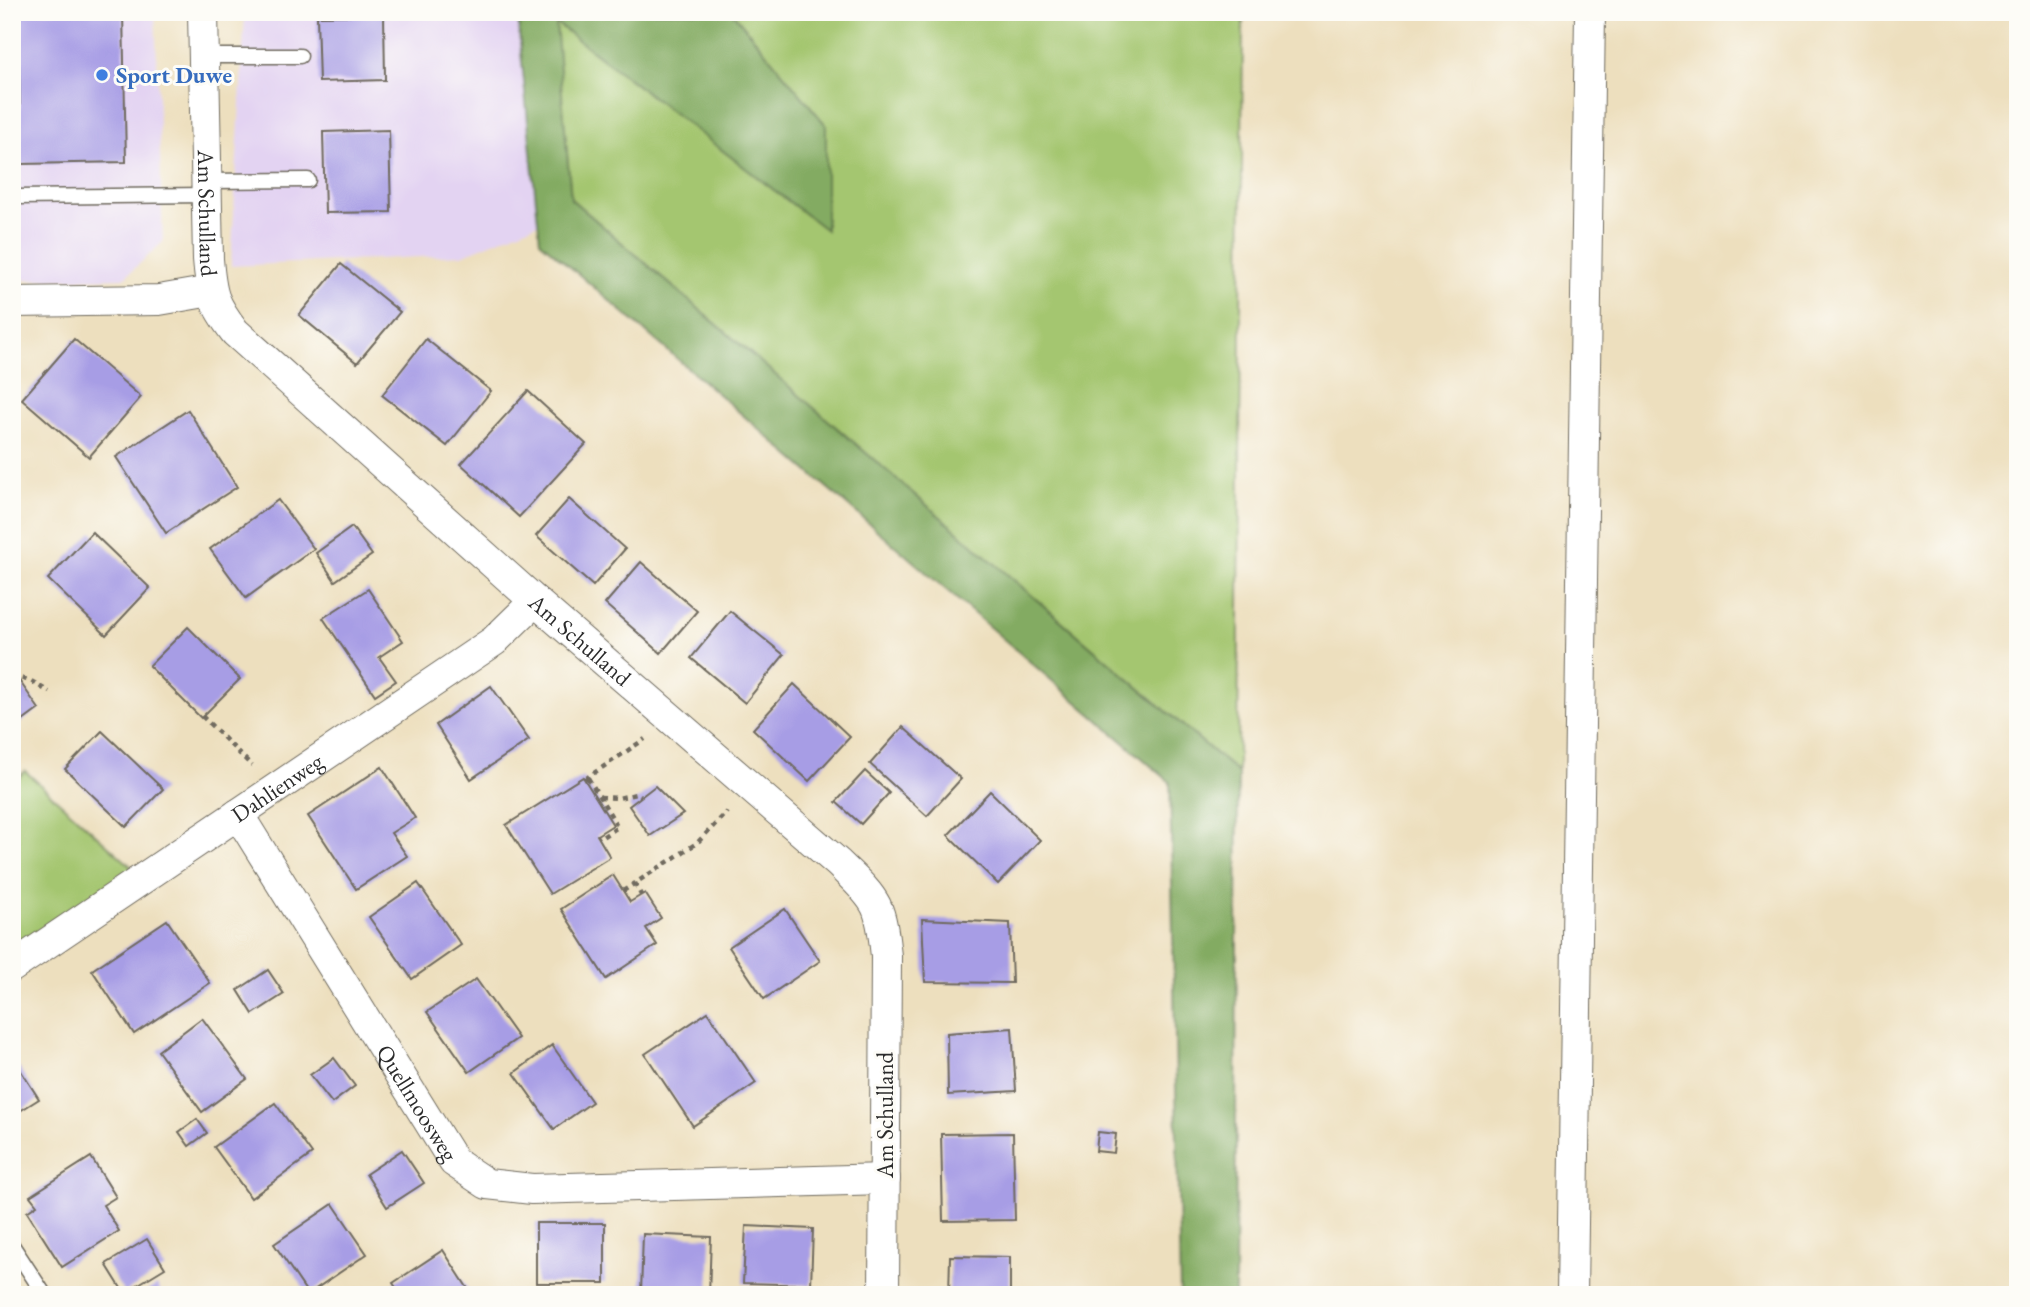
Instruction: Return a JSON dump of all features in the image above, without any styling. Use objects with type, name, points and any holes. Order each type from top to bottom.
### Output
[{"type":"street","name":"Am Schulland","points":[[203,12],[211,291],[221,314],[236,332],[536,601],[838,863],[875,905],[886,956],[884,1295]]},
{"type":"street","points":[[1572,1295],[1590,12]]},
{"type":"street","points":[[12,302],[159,300],[211,291]]},
{"type":"street","name":"Dahlienweg","points":[[12,967],[494,640],[536,601]]},
{"type":"street","name":"Quellmoosweg","points":[[238,814],[454,1162],[487,1184],[531,1189],[885,1179]]},
{"type":"lane","points":[[204,56],[300,55]]},
{"type":"lane","points":[[16,197],[207,188],[308,180]]},
{"type":"lane","points":[[12,1245],[44,1294]]},
{"type":"path","points":[[12,676],[31,681],[49,692]]},
{"type":"path","points":[[202,716],[275,789]]},
{"type":"path","points":[[599,839],[618,827],[586,779],[645,739]]},
{"type":"path","points":[[599,797],[618,798],[636,794],[641,796]]},
{"type":"path","points":[[623,891],[697,843],[728,811]]},
{"type":"path","points":[[635,883],[641,895]]},
{"type":"shaded area","points":[[12,12],[155,12],[163,242],[124,278],[12,280]]},
{"type":"shaded area","points":[[245,12],[517,12],[539,223],[462,255],[231,266]]},
{"type":"green space","points":[[517,12],[732,12],[826,125],[826,230],[556,23],[571,199],[1238,773],[1235,1295],[1180,1295],[1170,782],[540,241]]},
{"type":"green space","points":[[732,12],[1243,12],[1238,773],[571,199],[555,22],[826,229],[826,125]]},
{"type":"green space","points":[[25,771],[143,877],[12,967],[12,784]]},
{"type":"building","points":[[18,12],[123,12],[126,162],[21,164]]},
{"type":"building","points":[[384,15],[385,80],[319,82],[317,16]]},
{"type":"building","points":[[389,130],[391,212],[325,213],[323,132]]},
{"type":"building","points":[[341,264],[400,312],[357,363],[299,315]]},
{"type":"building","points":[[74,339],[141,397],[89,457],[22,399]]},
{"type":"building","points":[[426,339],[491,391],[447,446],[382,395]]},
{"type":"building","points":[[528,391],[586,444],[519,517],[461,464]]},
{"type":"building","points":[[188,410],[237,487],[166,533],[116,457]]},
{"type":"building","points":[[569,499],[625,549],[593,586],[536,536]]},
{"type":"building","points":[[278,500],[314,549],[246,598],[210,549]]},
{"type":"building","points":[[352,527],[372,555],[335,581],[316,553]]},
{"type":"building","points":[[92,532],[150,588],[106,635],[48,579]]},
{"type":"building","points":[[641,562],[697,611],[661,653],[605,604]]},
{"type":"building","points":[[368,589],[403,641],[379,657],[396,681],[375,695],[323,618]]},
{"type":"building","points":[[730,611],[784,655],[745,703],[691,658]]},
{"type":"building","points":[[188,627],[240,679],[201,718],[149,666]]},
{"type":"building","points":[[18,679],[39,709],[12,729],[12,682]]},
{"type":"building","points":[[794,684],[850,737],[809,781],[753,729]]},
{"type":"building","points":[[491,686],[529,740],[471,779],[436,725]]},
{"type":"building","points":[[903,727],[961,779],[927,816],[870,764]]},
{"type":"building","points":[[102,731],[163,789],[126,827],[65,769]]},
{"type":"building","points":[[382,767],[415,818],[391,833],[407,856],[356,889],[308,816]]},
{"type":"building","points":[[865,771],[889,793],[861,824],[836,802]]},
{"type":"building","points":[[583,777],[613,825],[597,835],[610,857],[550,894],[506,825]]},
{"type":"building","points":[[655,786],[683,814],[650,836],[629,806]]},
{"type":"building","points":[[990,791],[1040,840],[998,884],[948,835]]},
{"type":"building","points":[[613,875],[630,902],[645,893],[661,918],[646,928],[657,945],[606,979],[561,909]]},
{"type":"building","points":[[418,883],[461,945],[412,979],[369,917]]},
{"type":"building","points":[[785,909],[820,961],[764,999],[729,947]]},
{"type":"building","points":[[922,919],[1010,923],[1012,983],[925,982]]},
{"type":"building","points":[[167,920],[210,983],[134,1034],[92,970]]},
{"type":"building","points":[[268,970],[284,994],[253,1014],[238,990]]},
{"type":"building","points":[[476,979],[518,1038],[469,1072],[427,1012]]},
{"type":"building","points":[[708,1012],[756,1083],[693,1126],[645,1054]]},
{"type":"building","points":[[202,1018],[247,1079],[202,1112],[158,1051]]},
{"type":"building","points":[[1012,1028],[1016,1091],[948,1095],[947,1033]]},
{"type":"building","points":[[552,1045],[592,1102],[554,1129],[514,1073]]},
{"type":"building","points":[[12,1057],[39,1099],[12,1116]]},
{"type":"building","points":[[334,1058],[355,1086],[332,1103],[310,1075]]},
{"type":"building","points":[[275,1103],[312,1154],[251,1198],[214,1147]]},
{"type":"building","points":[[197,1119],[207,1133],[189,1146],[179,1132]]},
{"type":"building","points":[[1098,1132],[1116,1134],[1114,1153],[1096,1151]]},
{"type":"building","points":[[1013,1133],[1015,1220],[943,1221],[941,1134]]},
{"type":"building","points":[[402,1150],[424,1183],[387,1207],[366,1174]]},
{"type":"building","points":[[91,1157],[116,1197],[103,1205],[119,1231],[62,1267],[27,1212],[37,1205],[30,1196]]},
{"type":"building","points":[[333,1204],[367,1254],[308,1294],[274,1244]]},
{"type":"building","points":[[536,1223],[605,1223],[605,1283],[536,1283]]},
{"type":"building","points":[[746,1226],[813,1229],[811,1285],[743,1283]]},
{"type":"building","points":[[643,1234],[711,1237],[709,1295],[641,1294]]},
{"type":"building","points":[[147,1239],[165,1268],[124,1293],[106,1264]]},
{"type":"building","points":[[443,1250],[472,1295],[401,1295],[393,1283]]},
{"type":"building","points":[[950,1256],[1010,1257],[1010,1295],[949,1295]]},
{"type":"building","points":[[157,1285],[163,1295],[141,1295]]},
{"type":"place","name":"Sport Duwe","points":[[102,75]]}]
